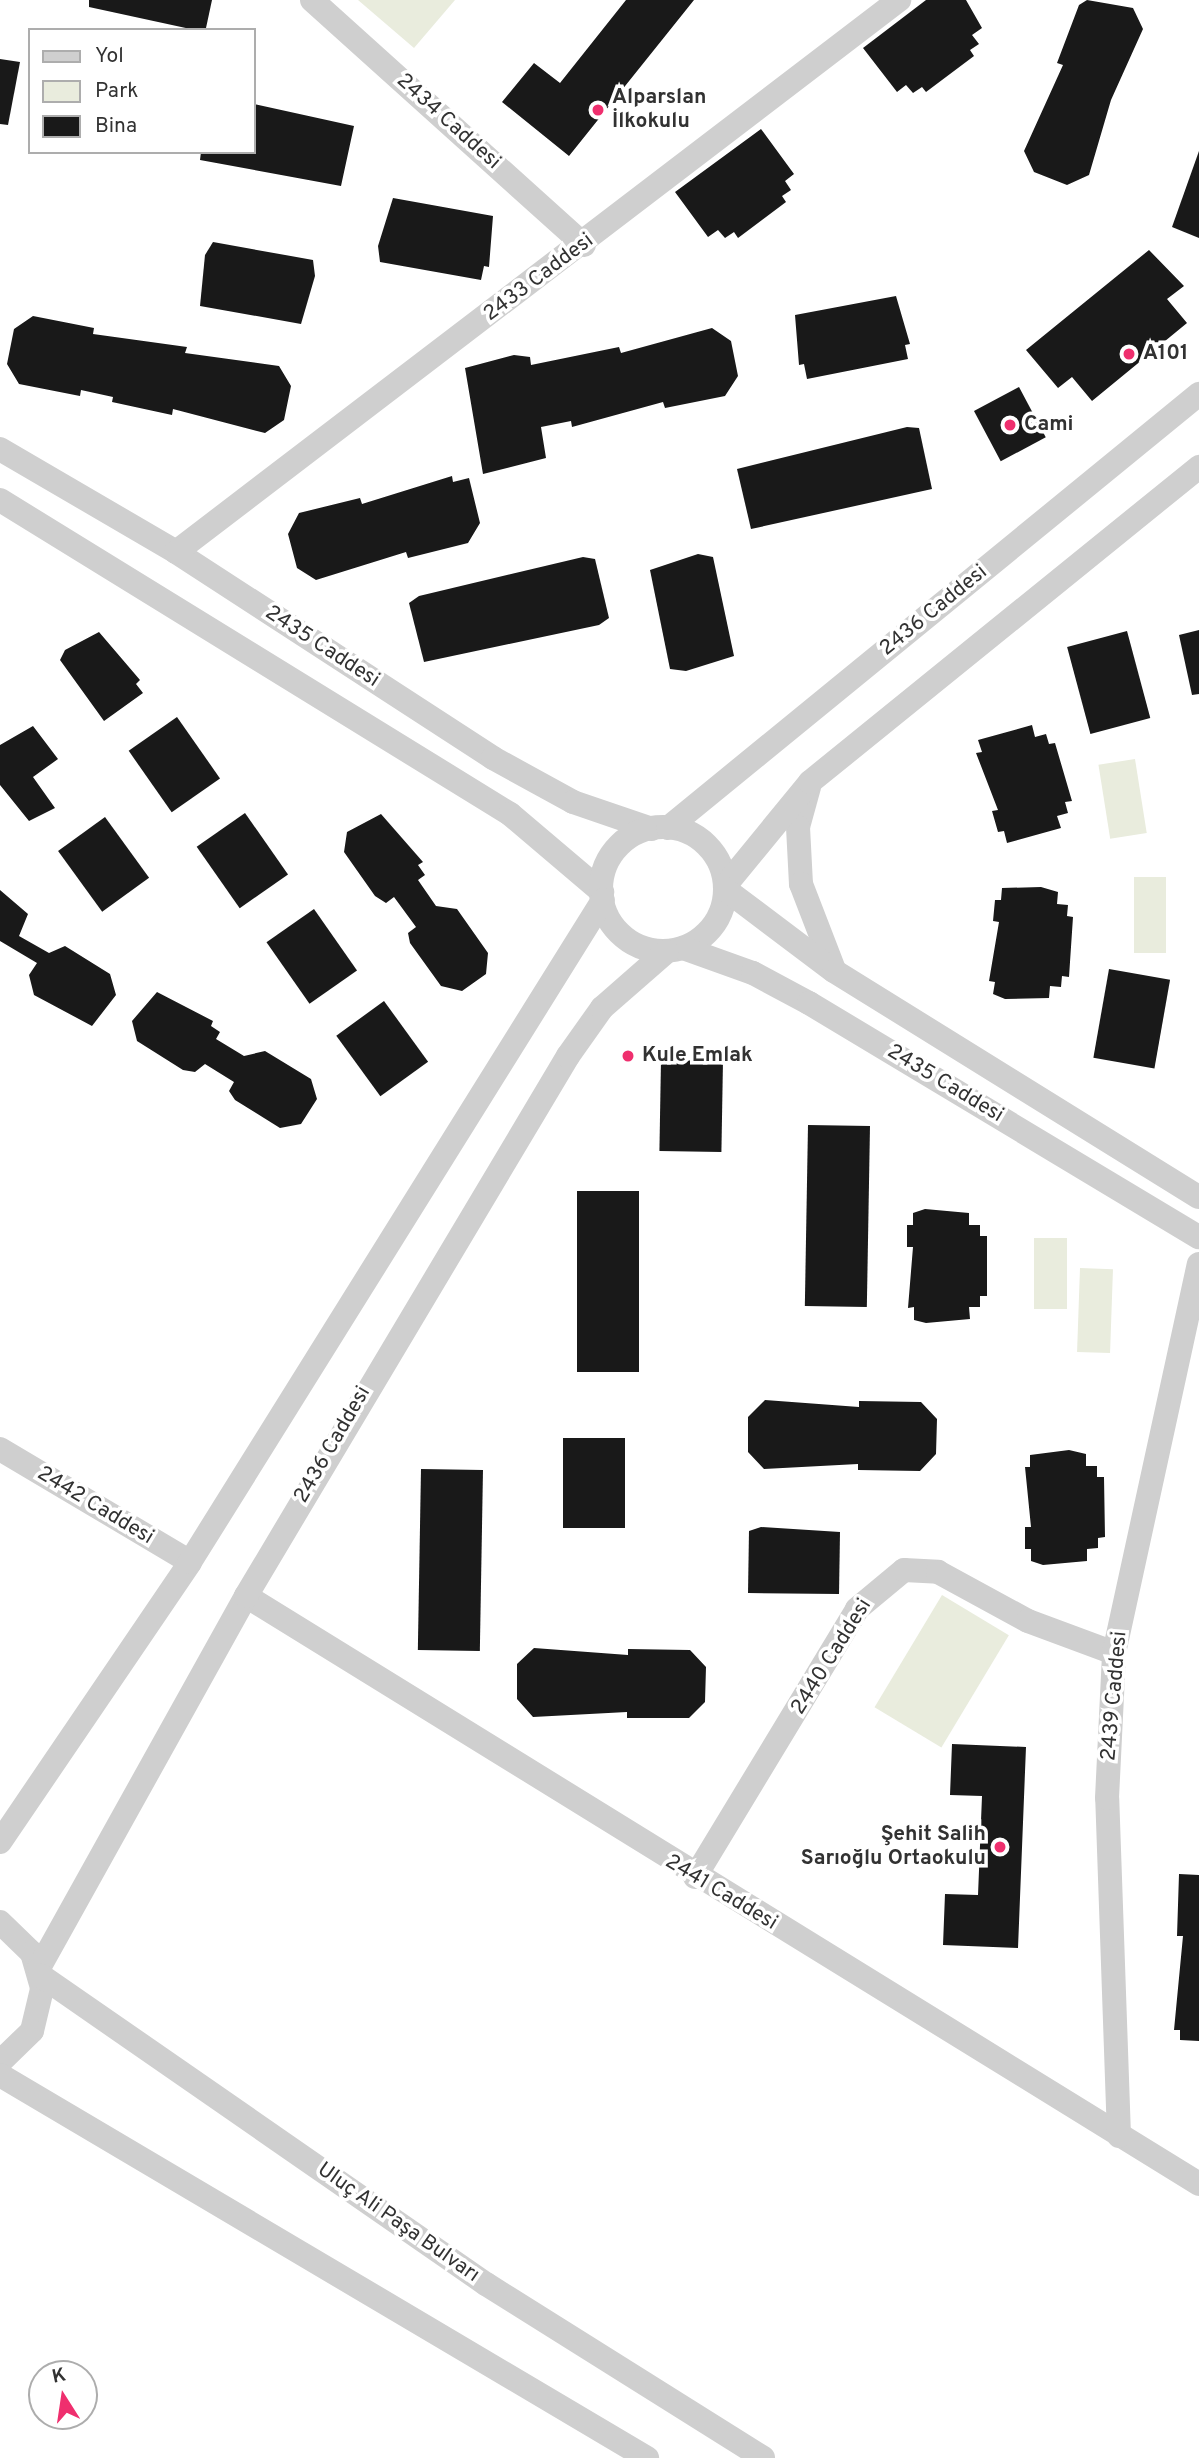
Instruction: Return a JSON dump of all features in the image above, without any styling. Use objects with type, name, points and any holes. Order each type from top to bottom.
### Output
[{"type":"street","name":"2434 Caddesi","points":[[312,0],[584,245]]},
{"type":"street","name":"2433 Caddesi","points":[[176,552],[584,245],[899,0]]},
{"type":"street","name":"2436 Caddesi","points":[[660,828],[1199,394]]},
{"type":"street","name":"2435 Caddesi","points":[[0,449],[176,552],[493,758],[573,803],[705,843],[725,887],[835,971],[1199,1197]]},
{"type":"street","points":[[675,949],[713,925],[725,887],[810,782],[1199,467]]},
{"type":"street","name":"2435 Caddesi","points":[[0,500],[510,814],[602,896],[628,940],[675,949],[752,973],[809,1003],[1199,1237]]},
{"type":"street","points":[[810,782],[798,827],[801,884],[835,971]]},
{"type":"street","points":[[0,1842],[190,1562],[602,896],[612,854],[660,828]]},
{"type":"street","name":"2436 Caddesi","points":[[40,1971],[246,1595],[568,1056],[602,1008],[675,949]]},
{"type":"street","name":"2439 Caddesi","points":[[1119,2136],[1107,1798],[1114,1653],[1199,1265]]},
{"type":"street","name":"2442 Caddesi","points":[[0,1449],[190,1562]]},
{"type":"street","name":"2440 Caddesi","points":[[695,1877],[858,1609],[904,1570],[938,1572],[1028,1620],[1114,1653]]},
{"type":"street","name":"2441 Caddesi","points":[[246,1595],[695,1877],[1199,2184]]},
{"type":"street","name":"Uluç Ali Paşa Bulvarı","points":[[0,1922],[23,1940],[40,1971],[486,2284],[763,2458]]},
{"type":"street","points":[[0,2062],[23,2043],[38,2018],[40,1971]]},
{"type":"street","points":[[0,2075],[647,2458]]},
{"type":"green space","points":[[358,0],[455,0],[414,48]]},
{"type":"green space","points":[[1135,759],[1147,833],[1110,839],[1098,765]]},
{"type":"green space","points":[[1134,877],[1166,877],[1166,953],[1134,953]]},
{"type":"green space","points":[[1034,1238],[1067,1238],[1067,1309],[1034,1309]]},
{"type":"green space","points":[[1080,1268],[1113,1269],[1110,1353],[1077,1352]]},
{"type":"green space","points":[[942,1595],[1009,1635],[941,1747],[875,1707]]},
{"type":"building","points":[[89,0],[212,0],[206,28],[186,28],[89,7]]},
{"type":"building","points":[[626,0],[694,0],[569,156],[502,102],[534,63],[560,83]]},
{"type":"building","points":[[926,0],[966,0],[982,28],[972,35],[979,44],[970,50],[974,56],[926,92],[922,87],[913,93],[906,85],[897,92],[863,48]]},
{"type":"building","points":[[1087,0],[1133,8],[1143,29],[1111,100],[1089,175],[1067,185],[1034,172],[1024,151],[1063,65],[1057,63],[1079,5]]},
{"type":"building","points":[[0,59],[20,62],[8,125],[0,124]]},
{"type":"building","points":[[256,104],[354,126],[341,186],[200,160],[201,154],[256,154]]},
{"type":"building","points":[[761,129],[794,174],[785,181],[791,190],[782,196],[786,202],[738,238],[734,232],[725,238],[718,230],[708,237],[675,192]]},
{"type":"building","points":[[1199,151],[1199,238],[1172,227]]},
{"type":"building","points":[[393,198],[493,216],[489,267],[484,266],[481,280],[380,262],[378,246]]},
{"type":"building","points":[[213,242],[313,260],[315,276],[301,324],[200,306],[205,255]]},
{"type":"building","points":[[1149,250],[1184,286],[1167,299],[1187,323],[1092,401],[1072,377],[1058,388],[1026,350]]},
{"type":"building","points":[[896,296],[910,344],[905,345],[908,359],[807,379],[804,364],[799,365],[795,315]]},
{"type":"building","points":[[33,316],[94,328],[93,334],[187,347],[185,353],[279,366],[291,386],[284,420],[265,433],[173,409],[172,415],[112,402],[113,397],[81,390],[80,396],[19,384],[7,364],[14,329]]},
{"type":"building","points":[[712,328],[731,341],[738,376],[725,396],[665,408],[663,402],[572,427],[571,421],[541,427],[546,458],[483,474],[465,368],[514,355],[530,357],[531,365],[619,347],[621,353]]},
{"type":"building","name":"Cami","points":[[1019,387],[1046,437],[1001,461],[974,411]]},
{"type":"building","points":[[907,427],[919,428],[932,489],[751,529],[737,469]]},
{"type":"building","points":[[452,476],[453,482],[469,478],[480,523],[468,543],[408,558],[406,552],[316,580],[297,568],[288,534],[299,513],[360,498],[362,504]]},
{"type":"building","points":[[698,554],[713,557],[734,656],[686,671],[670,669],[650,570]]},
{"type":"building","points":[[583,557],[595,559],[609,618],[599,625],[424,662],[409,603],[419,596]]},
{"type":"building","points":[[1199,630],[1199,694],[1192,695],[1179,635]]},
{"type":"building","points":[[1127,631],[1150,718],[1090,734],[1067,647]]},
{"type":"building","points":[[99,632],[140,680],[136,684],[143,693],[104,721],[60,660],[65,650]]},
{"type":"building","points":[[177,717],[220,778],[172,812],[129,751]]},
{"type":"building","points":[[1032,725],[1035,737],[1046,734],[1049,744],[1055,743],[1072,801],[1065,802],[1068,813],[1057,816],[1061,828],[1007,843],[1004,831],[998,832],[992,811],[998,810],[976,753],[982,752],[978,740]]},
{"type":"building","points":[[33,726],[58,759],[33,777],[55,808],[29,821],[0,785],[0,745]]},
{"type":"building","points":[[245,813],[288,874],[240,908],[197,847]]},
{"type":"building","points":[[381,814],[423,862],[418,865],[425,875],[418,880],[436,906],[457,909],[488,953],[486,974],[462,991],[441,986],[410,943],[408,933],[416,927],[394,897],[386,903],[375,896],[344,852],[347,832]]},
{"type":"building","points":[[105,817],[149,878],[102,912],[58,851]]},
{"type":"building","points":[[1041,887],[1058,892],[1057,904],[1068,905],[1067,916],[1073,917],[1069,977],[1062,976],[1061,987],[1050,986],[1049,998],[1005,999],[993,994],[995,982],[989,981],[999,922],[993,921],[995,900],[1001,900],[1002,888]]},
{"type":"building","points":[[0,890],[28,914],[19,936],[49,953],[65,946],[110,974],[116,995],[92,1026],[34,995],[29,975],[37,963],[0,941]]},
{"type":"building","points":[[314,909],[357,970],[310,1004],[266,942]]},
{"type":"building","points":[[1109,969],[1170,980],[1154,1068],[1093,1058]]},
{"type":"building","points":[[157,992],[213,1021],[211,1026],[220,1032],[216,1039],[244,1056],[265,1051],[311,1079],[317,1099],[301,1124],[280,1128],[235,1100],[229,1091],[234,1082],[205,1064],[195,1072],[183,1070],[137,1041],[132,1021]]},
{"type":"building","points":[[384,1001],[428,1062],[380,1096],[336,1036]]},
{"type":"building","points":[[661,1060],[723,1061],[721,1152],[659,1151]]},
{"type":"building","points":[[808,1125],[870,1126],[867,1307],[805,1306]]},
{"type":"building","points":[[577,1191],[639,1191],[639,1372],[577,1372]]},
{"type":"building","points":[[925,1209],[969,1213],[969,1225],[980,1225],[980,1236],[987,1236],[987,1296],[980,1296],[980,1307],[969,1307],[970,1319],[926,1323],[914,1320],[914,1307],[908,1308],[913,1247],[907,1247],[907,1225],[913,1225],[913,1213]]},
{"type":"building","points":[[765,1400],[859,1407],[859,1401],[921,1402],[937,1419],[936,1454],[920,1471],[858,1470],[858,1464],[764,1469],[748,1452],[748,1417]]},
{"type":"building","points":[[563,1438],[625,1438],[625,1528],[563,1528]]},
{"type":"building","points":[[1069,1450],[1086,1454],[1086,1466],[1097,1466],[1097,1477],[1104,1477],[1105,1537],[1098,1538],[1098,1548],[1087,1549],[1087,1561],[1043,1565],[1031,1561],[1031,1549],[1025,1549],[1025,1527],[1031,1527],[1025,1467],[1030,1467],[1030,1455]]},
{"type":"building","points":[[421,1469],[483,1470],[480,1651],[418,1650]]},
{"type":"building","points":[[761,1527],[840,1532],[839,1594],[748,1593],[749,1531]]},
{"type":"building","points":[[534,1648],[628,1655],[628,1649],[690,1650],[706,1667],[705,1702],[689,1718],[627,1718],[627,1712],[533,1717],[517,1699],[517,1664]]},
{"type":"building","points":[[952,1744],[1026,1747],[1018,1948],[943,1945],[945,1894],[978,1895],[982,1796],[950,1795]]},
{"type":"building","points":[[1179,1874],[1199,1875],[1199,2041],[1180,2040],[1180,2030],[1174,2030],[1183,1936],[1177,1936]]},
{"type":"place","name":"Alparslan İlkokulu","points":[[598,110]]},
{"type":"place","name":"A101","points":[[1129,354]]},
{"type":"place","name":"Cami","points":[[1010,425]]},
{"type":"place","name":"Kule Emlak","points":[[628,1056]]},
{"type":"place","name":"Şehit Salih Sarıoğlu Ortaokulu","points":[[1000,1847]]}]
